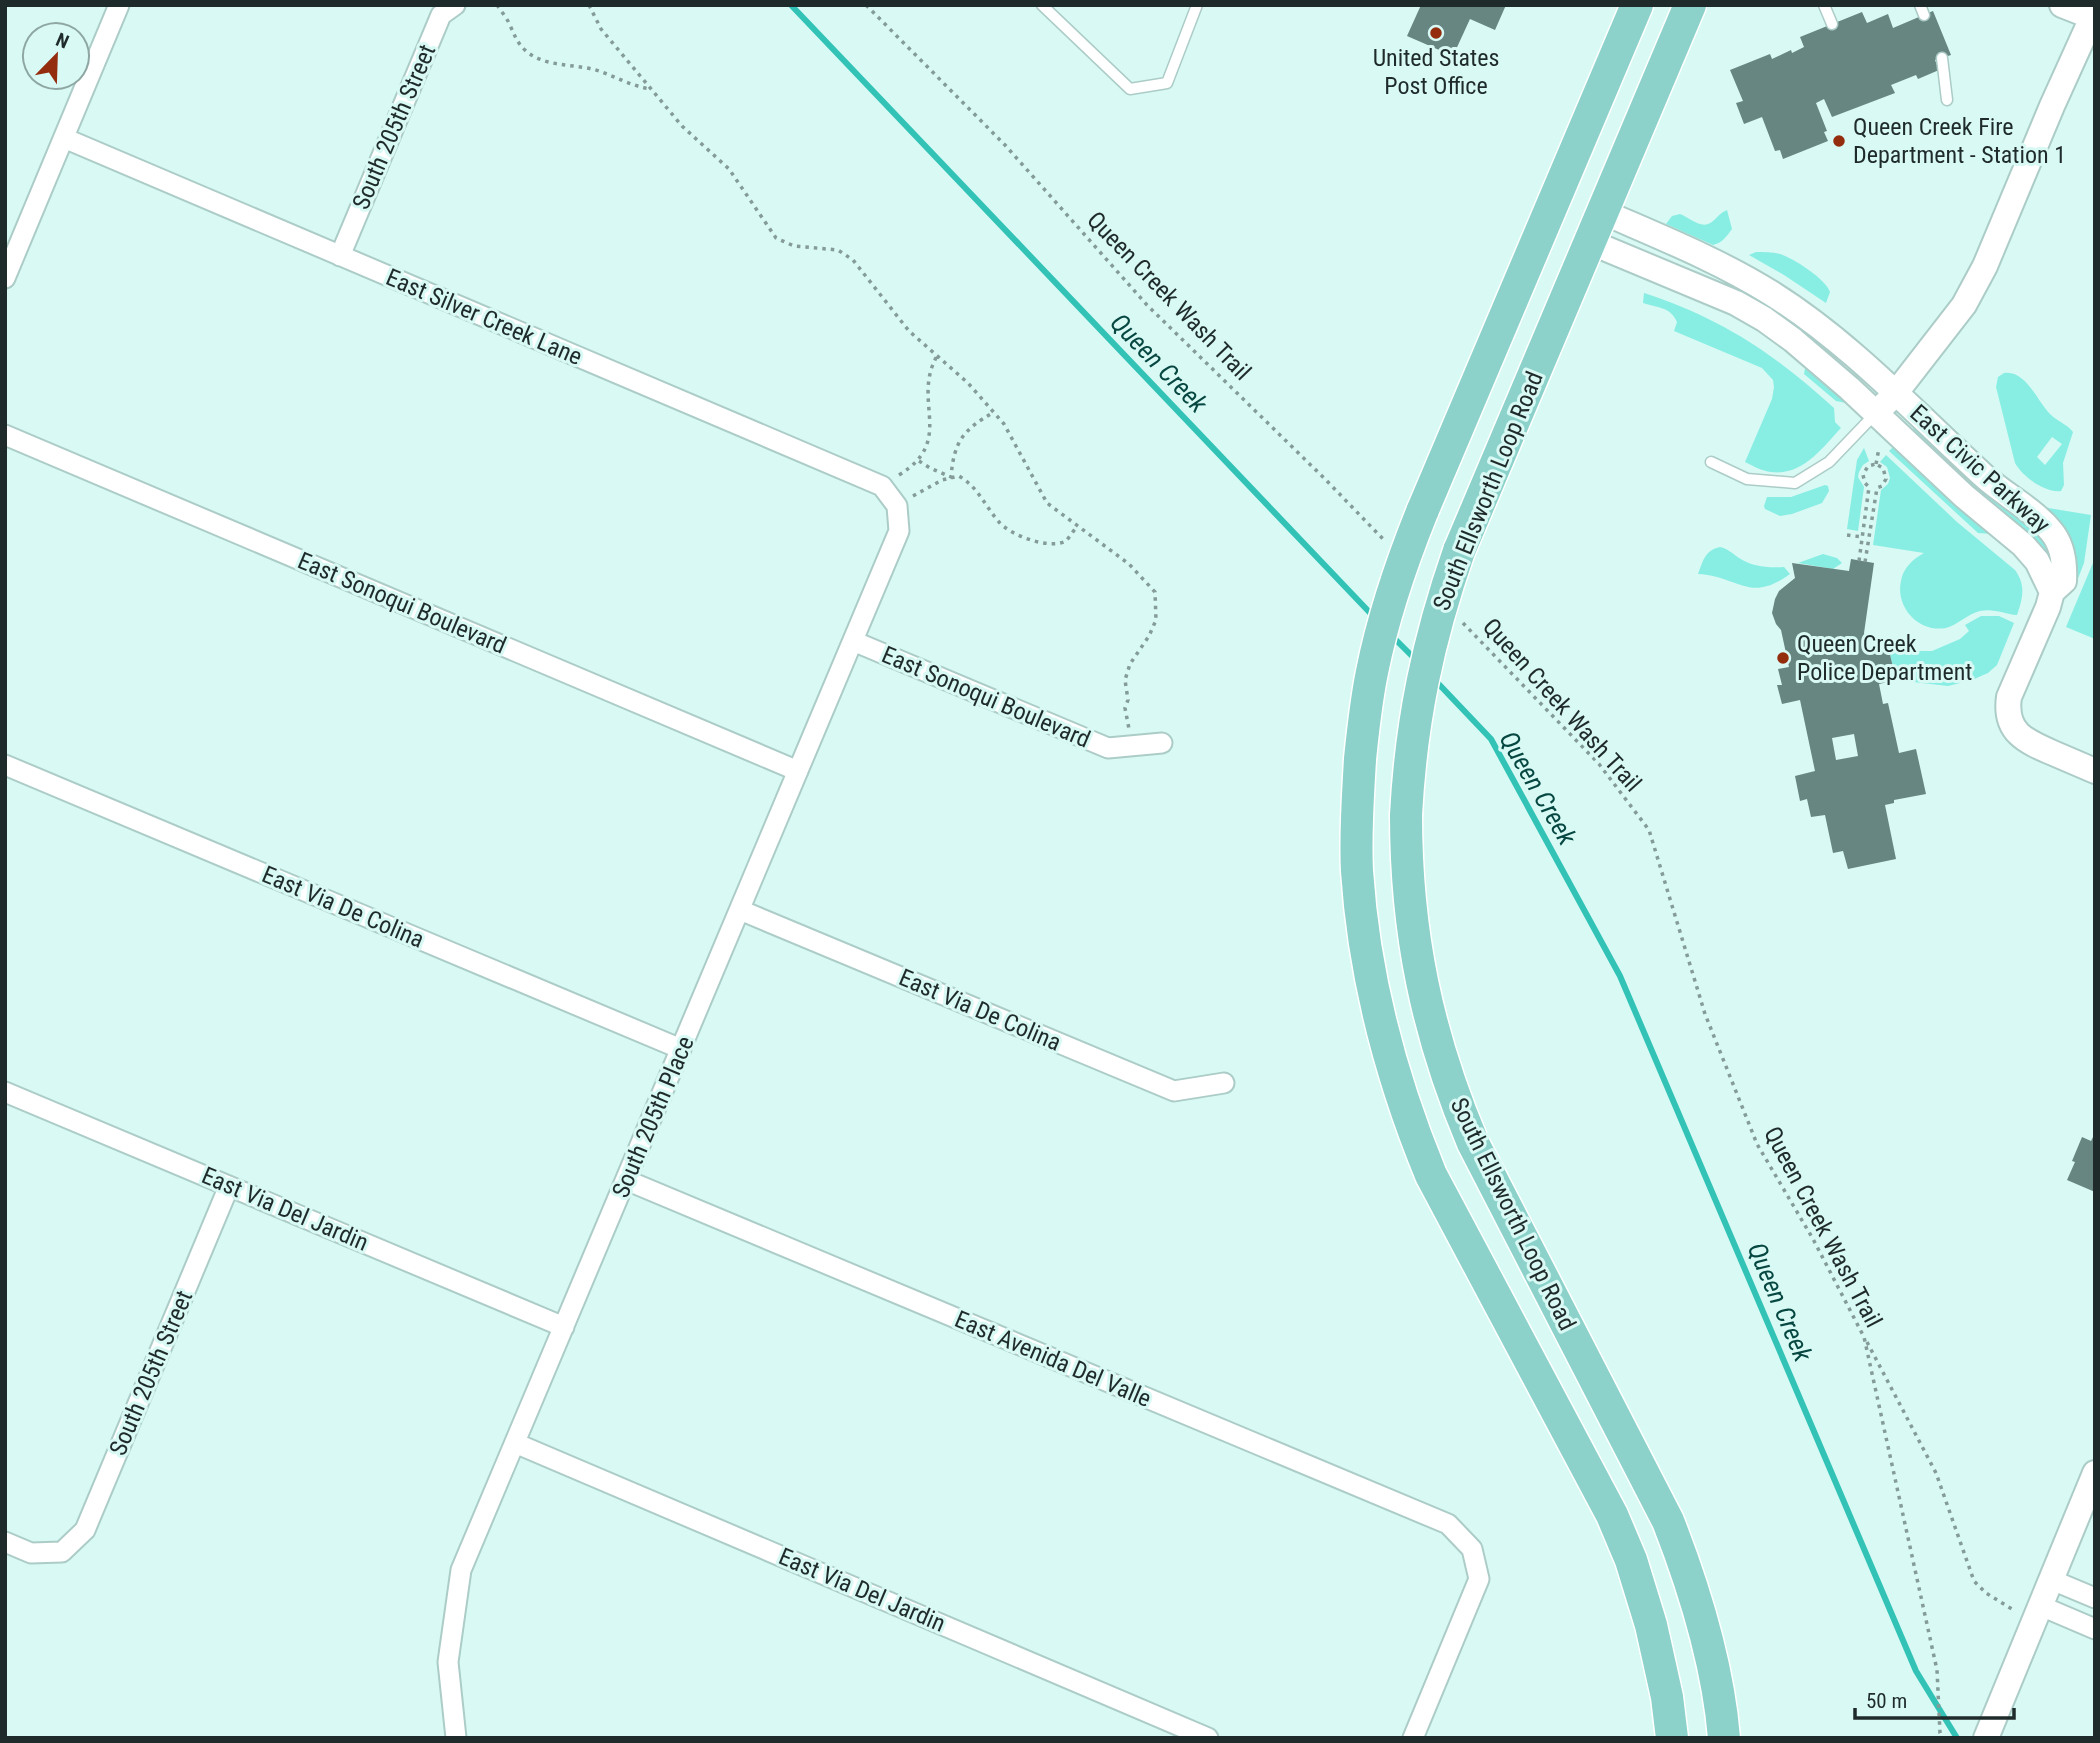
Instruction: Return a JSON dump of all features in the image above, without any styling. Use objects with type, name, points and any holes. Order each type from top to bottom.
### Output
[{"type":"main road","name":"South Ellsworth Loop Road","points":[[1637,5],[1408,546],[1381,632],[1368,693],[1360,759],[1357,868],[1361,918],[1379,1020],[1412,1129],[1432,1175],[1616,1526],[1631,1560],[1651,1625],[1667,1696],[1672,1738]]},
{"type":"main road","name":"South Ellsworth Loop Road","points":[[1690,5],[1459,551],[1434,625],[1422,681],[1412,740],[1406,815],[1409,899],[1416,958],[1421,985],[1458,1108],[1473,1143],[1668,1521],[1681,1553],[1706,1635],[1724,1738]]},
{"type":"street","points":[[5,278],[119,5]]},
{"type":"street","name":"South 205th Street","points":[[340,256],[441,15],[455,5]]},
{"type":"street","points":[[1876,412],[1895,394],[1964,305],[1985,265],[2052,106],[2094,15],[2062,5]]},
{"type":"street","name":"East Silver Creek Lane","points":[[64,138],[882,486]]},
{"type":"street","name":"East Civic Parkway","points":[[1590,242],[1736,303],[1764,319],[1823,365],[1964,496],[2023,545],[2037,561],[2052,592],[2064,581],[2065,565],[2060,544],[2053,532],[1991,482],[1814,322],[1773,294],[1715,262],[1603,212]]},
{"type":"street","name":"East Sonoqui Boulevard","points":[[5,435],[798,771]]},
{"type":"street","points":[[882,486],[897,509]]},
{"type":"street","name":"South 205th Place","points":[[456,1738],[448,1662],[461,1570],[899,531],[897,509]]},
{"type":"street","points":[[2052,592],[2048,607],[2008,697],[2007,709],[2016,732],[2028,743],[2095,771]]},
{"type":"street","name":"East Sonoqui Boulevard","points":[[853,641],[1108,748],[1162,743]]},
{"type":"street","name":"East Via De Colina","points":[[5,765],[681,1049]]},
{"type":"street","name":"East Via De Colina","points":[[740,910],[1174,1091],[1224,1083]]},
{"type":"street","name":"East Via Del Jardin","points":[[5,1092],[564,1327]]},
{"type":"street","name":"East Avenida Del Valle","points":[[626,1180],[1448,1524],[1472,1549],[1479,1579],[1413,1738]]},
{"type":"street","name":"South 205th Street","points":[[5,1542],[32,1553],[62,1552],[85,1530],[229,1186]]},
{"type":"street","name":"East Via Del Jardin","points":[[516,1443],[1208,1738]]},
{"type":"street","points":[[1986,1738],[2095,1473]]},
{"type":"street","points":[[2052,1580],[2095,1598]]},
{"type":"street","points":[[2038,1614],[2095,1629]]},
{"type":"lane","points":[[1042,5],[1130,89],[1167,83],[1197,5]]},
{"type":"lane","points":[[1824,5],[1832,24]]},
{"type":"lane","points":[[1942,58],[1947,100]]},
{"type":"lane","points":[[1710,462],[1747,479],[1795,484],[1829,462],[1876,412]]},
{"type":"path","points":[[496,5],[524,50],[541,61],[579,65],[650,89]]},
{"type":"path","points":[[589,5],[601,29],[650,89],[682,126],[729,169],[776,238],[794,246],[838,250],[853,260],[909,331],[968,383],[994,412],[1047,503],[1129,564],[1155,592],[1156,620],[1149,636],[1130,664],[1125,680],[1128,693],[1125,708],[1131,746]]},
{"type":"path","name":"Queen Creek Wash Trail","points":[[866,5],[1005,145],[1147,305],[1383,539]]},
{"type":"path","points":[[882,486],[919,461],[930,440],[928,383],[937,356]]},
{"type":"path","points":[[951,477],[956,446],[975,423],[994,412]]},
{"type":"path","points":[[1876,464],[1880,443]]},
{"type":"path","points":[[919,461],[951,477]]},
{"type":"path","points":[[1859,561],[1869,487],[1864,483],[1863,475],[1868,466],[1876,464],[1883,468],[1886,475],[1884,482],[1877,488],[1865,562]]},
{"type":"path","points":[[897,509],[915,494],[951,477],[959,476],[971,483],[1000,524],[1024,538],[1049,544],[1066,541],[1077,527]]},
{"type":"path","points":[[1847,535],[1862,538]]},
{"type":"path","name":"Queen Creek Wash Trail","points":[[1459,620],[1599,764],[1648,830],[1705,1014],[1757,1144],[1864,1337],[1937,1670],[1940,1733],[1943,1738]]},
{"type":"path","points":[[1864,1337],[1936,1473],[1974,1581],[1986,1593],[2038,1614]]},
{"type":"shaded area","points":[[1727,210],[1732,229],[1722,241],[1713,245],[1666,224],[1672,216],[1680,214],[1705,225]]},
{"type":"shaded area","points":[[1756,252],[1780,254],[1808,270],[1822,281],[1830,292],[1826,303],[1749,255]]},
{"type":"shaded area","points":[[1644,293],[1698,314],[1768,354],[1834,408],[1835,422],[1841,428],[1811,459],[1793,470],[1771,472],[1745,462],[1772,399],[1773,380],[1762,368],[1674,331],[1677,322],[1671,313],[1643,303]]},
{"type":"shaded area","points":[[1806,363],[1846,403],[1836,401],[1804,374]]},
{"type":"shaded area","points":[[2004,373],[2019,376],[2050,414],[2073,432],[2063,463],[2064,485],[2061,491],[2035,483],[2023,474],[2015,463],[1996,387],[1998,377]],"holes":[[[2052,437],[2062,444],[2045,465],[2037,457]]]},
{"type":"shaded area","points":[[1914,428],[2030,525],[2051,548],[2056,575],[2001,516],[1912,432]]},
{"type":"shaded area","points":[[1894,446],[1993,534],[1978,533],[1889,451]]},
{"type":"shaded area","points":[[1864,448],[1869,461],[1863,465],[1858,477],[1864,487],[1858,531],[1847,529],[1857,460]]},
{"type":"shaded area","points":[[1886,455],[1957,522],[2015,570],[2021,581],[2022,592],[2017,615],[1985,610],[1971,614],[1950,627],[1936,628],[1918,622],[1905,609],[1900,591],[1904,572],[1909,564],[1924,553],[1873,545],[1881,490],[1890,478],[1887,467],[1880,462]]},
{"type":"shaded area","points":[[1825,485],[1829,491],[1822,503],[1780,516],[1765,509],[1767,497],[1791,497]]},
{"type":"shaded area","points":[[2036,506],[2091,515],[2084,563],[2074,589]]},
{"type":"shaded area","points":[[1720,547],[1750,563],[1766,567],[1784,567],[1790,574],[1776,583],[1754,588],[1698,574],[1708,553]]},
{"type":"shaded area","points":[[1823,554],[1837,558],[1842,563],[1833,569],[1798,563]]},
{"type":"shaded area","points":[[2095,558],[2095,639],[2066,627]]},
{"type":"shaded area","points":[[1981,616],[1999,616],[2014,623],[1997,665],[1988,673],[1972,680],[1948,686],[1896,680],[1888,646],[1867,649],[1888,644],[1913,651],[1932,651],[1960,639],[1969,631],[1965,625]]},
{"type":"building","name":"United States Post Office","points":[[1421,5],[1506,5],[1495,30],[1470,19],[1453,56],[1407,36]]},
{"type":"building","points":[[1933,11],[1951,55],[1935,60],[1939,70],[1918,79],[1916,75],[1891,85],[1895,93],[1832,117],[1824,99],[1816,103],[1828,141],[1783,159],[1780,150],[1775,151],[1762,117],[1744,124],[1736,103],[1743,101],[1730,70],[1770,54],[1772,59],[1791,50],[1792,53],[1804,47],[1800,37],[1862,12],[1867,23],[1888,14],[1893,28]]},
{"type":"building","points":[[1851,559],[1874,563],[1864,633],[1868,650],[1888,646],[1896,680],[1879,684],[1883,704],[1888,703],[1899,753],[1916,749],[1926,794],[1894,800],[1894,803],[1885,805],[1896,859],[1848,869],[1843,851],[1833,853],[1825,815],[1811,817],[1807,799],[1800,801],[1795,776],[1815,771],[1800,700],[1782,704],[1777,685],[1782,685],[1778,669],[1789,667],[1781,630],[1772,613],[1779,591],[1795,578],[1792,563],[1849,571]],"holes":[[[1854,734],[1858,756],[1836,760],[1832,738]]]},
{"type":"building","points":[[2095,1133],[2095,1192],[2067,1180],[2082,1137],[2091,1141]]},
{"type":"waterway","name":"Queen Creek","points":[[791,5],[1374,617]]},
{"type":"waterway","name":"Queen Creek","points":[[1391,635],[1418,662]]},
{"type":"waterway","name":"Queen Creek","points":[[1433,678],[1491,739],[1620,976],[1916,1671],[1957,1738]]},
{"type":"place","name":"United States Post Office","points":[[1436,33]]},
{"type":"place","name":"Queen Creek Fire Department - Station 1","points":[[1839,141]]},
{"type":"place","name":"Queen Creek Police Department","points":[[1783,658]]}]
